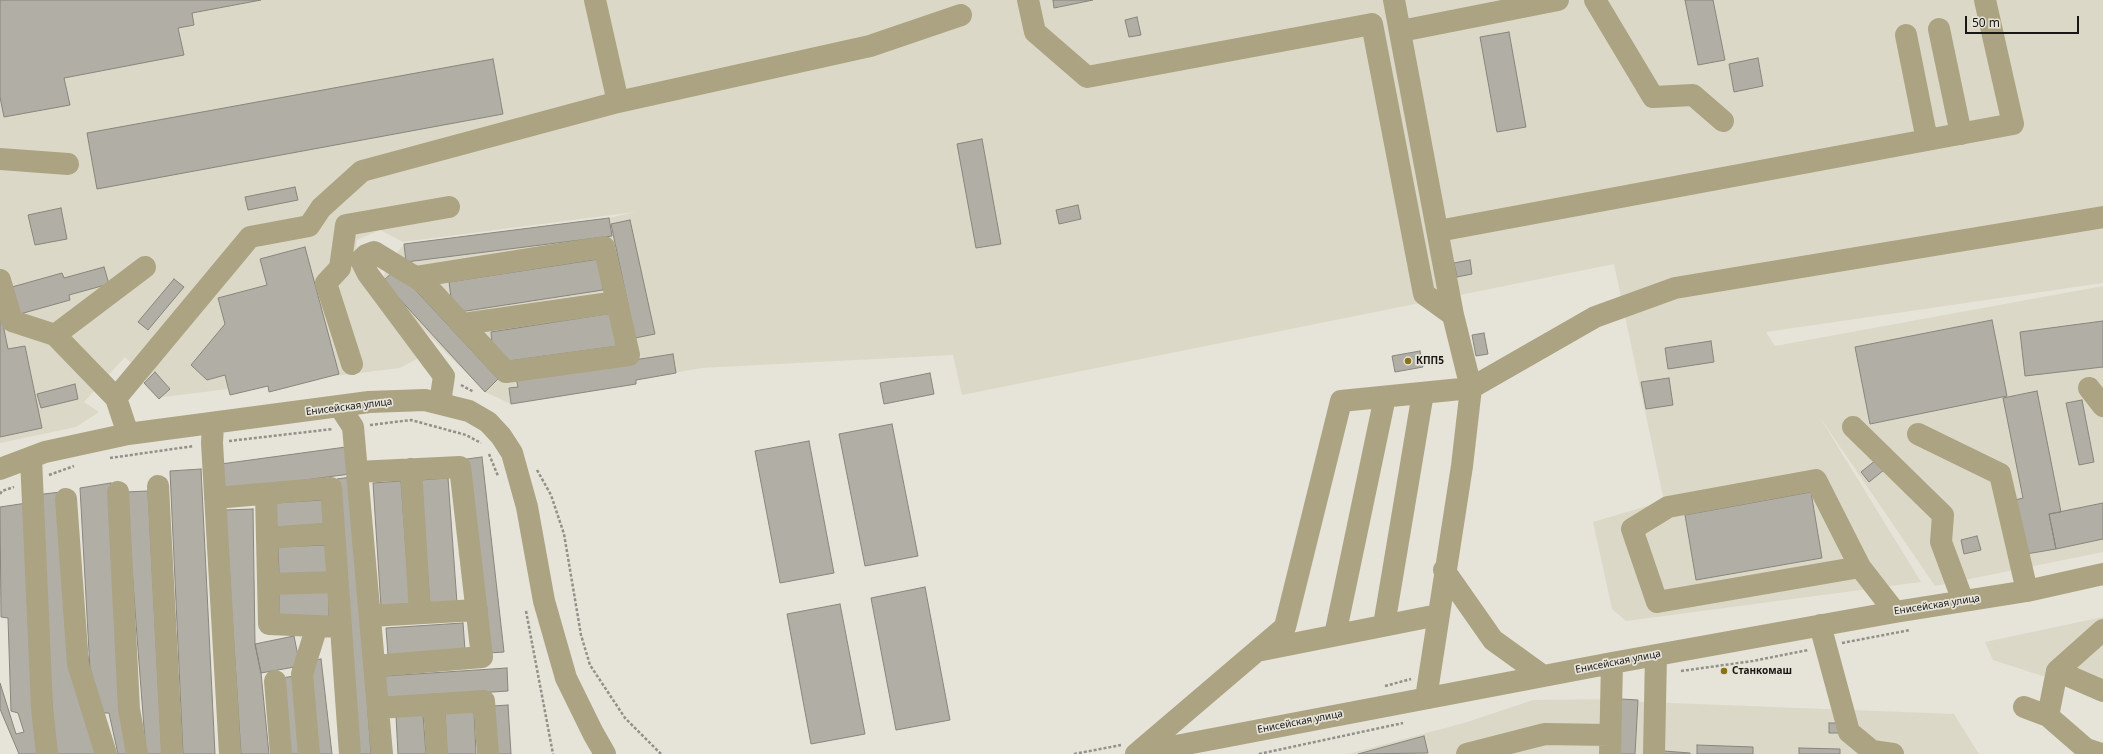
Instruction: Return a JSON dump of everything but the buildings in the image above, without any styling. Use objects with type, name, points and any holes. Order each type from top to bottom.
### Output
[{"type":"street","points":[[595,0],[618,102]]},
{"type":"street","points":[[1028,0],[1035,32],[1087,77],[1372,24],[1424,294],[1453,315]]},
{"type":"street","points":[[1394,0],[1453,315],[1472,388],[1462,466],[1444,570],[1426,698]]},
{"type":"street","points":[[1401,31],[1558,0]]},
{"type":"street","points":[[1595,0],[1653,97],[1693,95],[1723,121]]},
{"type":"street","points":[[1438,231],[2013,124],[1985,0]]},
{"type":"street","points":[[116,398],[250,237],[308,226],[321,208],[362,170],[618,102],[870,46],[961,15]]},
{"type":"street","points":[[1940,29],[1961,134]]},
{"type":"street","points":[[1906,35],[1927,140]]},
{"type":"street","points":[[0,159],[68,164]]},
{"type":"street","points":[[321,208],[346,224],[449,207]]},
{"type":"street","points":[[1135,754],[1285,627],[1341,401],[1472,388],[1595,317],[1675,288],[2103,217]]},
{"type":"street","points":[[346,224],[340,268],[326,283],[352,364]]},
{"type":"street","points":[[415,277],[604,247],[630,355],[506,372],[425,284],[374,252],[366,255],[361,260],[368,274],[444,376],[440,402]]},
{"type":"street","points":[[56,335],[145,267]]},
{"type":"street","points":[[0,280],[12,321],[56,335],[116,398],[128,434]]},
{"type":"street","points":[[463,324],[617,302]]},
{"type":"street","points":[[2089,388],[2103,406]]},
{"type":"street","points":[[1384,625],[1423,393]]},
{"type":"street","points":[[1335,635],[1385,397]]},
{"type":"street","name":"Енисейская улица","points":[[0,469],[46,452],[128,434],[213,424],[369,402],[425,400],[440,402],[469,411],[488,422],[504,440],[512,453],[527,507],[544,601],[566,678],[592,734],[605,754]]},
{"type":"street","points":[[340,407],[353,427],[382,754]]},
{"type":"street","points":[[213,424],[212,443],[230,754]]},
{"type":"street","points":[[1853,427],[1943,515],[1941,542],[1963,601]]},
{"type":"street","points":[[1918,434],[2000,474],[2027,591]]},
{"type":"street","points":[[31,458],[42,708],[47,754]]},
{"type":"street","points":[[357,472],[460,467],[482,657],[374,666]]},
{"type":"street","points":[[411,469],[420,613]]},
{"type":"street","points":[[1860,567],[1657,602],[1632,529],[1668,507],[1816,480],[1860,567],[1895,612]]},
{"type":"street","points":[[158,486],[172,754]]},
{"type":"street","points":[[215,498],[331,488],[350,754]]},
{"type":"street","points":[[118,492],[129,709],[137,754]]},
{"type":"street","points":[[266,494],[269,624],[341,627]]},
{"type":"street","points":[[66,499],[78,664],[106,754]]},
{"type":"street","points":[[267,538],[334,533]]},
{"type":"street","points":[[1444,570],[1493,640],[1543,676]]},
{"type":"street","name":"Енисейская улица","points":[[1135,754],[1612,663],[1655,665],[1820,625],[2027,591],[2103,574]]},
{"type":"street","points":[[268,584],[338,582]]},
{"type":"street","points":[[370,616],[477,610]]},
{"type":"street","points":[[1256,651],[1438,615]]},
{"type":"street","points":[[1820,625],[1827,646],[1849,732],[1879,753]]},
{"type":"street","points":[[309,754],[302,674],[318,626]]},
{"type":"street","points":[[2048,716],[2057,671],[2103,630]]},
{"type":"street","points":[[1467,754],[1545,734],[1610,745],[1612,663]]},
{"type":"street","points":[[1654,754],[1655,665]]},
{"type":"street","points":[[2057,671],[2103,691]]},
{"type":"street","points":[[275,680],[281,754]]},
{"type":"street","points":[[378,708],[484,701],[488,754]]},
{"type":"street","points":[[434,704],[437,754]]},
{"type":"street","points":[[2024,707],[2048,716],[2086,749],[2101,754]]},
{"type":"path","points":[[444,376],[475,392]]},
{"type":"path","points":[[536,468],[551,495],[564,534],[581,635],[590,665],[625,718],[661,754]]},
{"type":"path","points":[[1655,665],[1753,661],[1911,630]]},
{"type":"path","points":[[1259,754],[1408,722]]},
{"type":"shaded area","points":[[0,0],[2103,0],[2103,283],[1766,332],[1775,346],[2103,286],[2103,552],[1935,586],[1819,416],[1921,582],[1626,621],[1612,609],[1593,522],[1664,501],[1614,264],[962,395],[953,355],[701,368],[636,380],[636,384],[511,404],[485,392],[379,285],[391,261],[404,244],[609,218],[635,212],[403,242],[380,230],[357,240],[354,271],[424,355],[400,368],[163,397],[125,357],[84,402],[99,412],[76,427],[0,443]]},
{"type":"shaded area","points":[[2103,617],[2103,701],[2061,682],[1993,660],[1985,642]]},
{"type":"shaded area","points":[[1619,699],[1618,754],[1348,754],[1464,723],[1533,700]]},
{"type":"shaded area","points":[[1620,701],[1954,714],[1979,754],[1619,754]]},
{"type":"place","name":"КПП5","points":[[1408,361]]},
{"type":"place","name":"Станкомаш","points":[[1724,671]]}]
